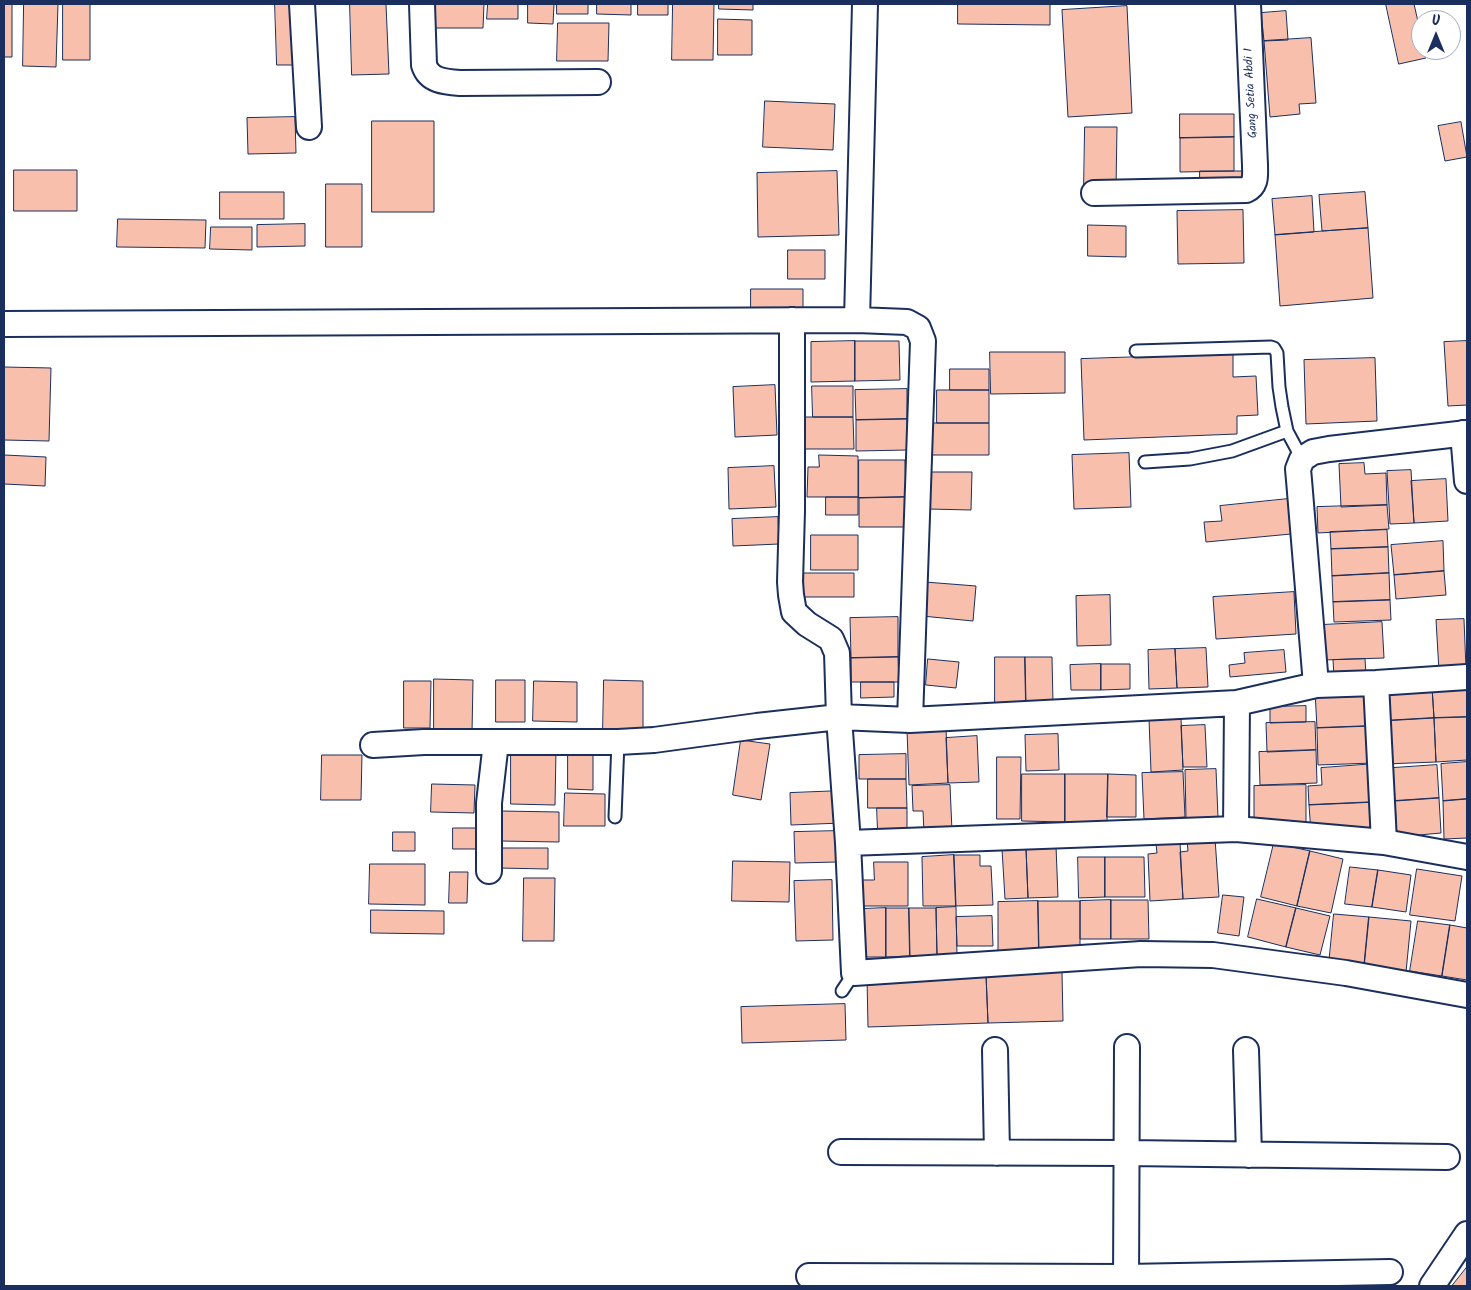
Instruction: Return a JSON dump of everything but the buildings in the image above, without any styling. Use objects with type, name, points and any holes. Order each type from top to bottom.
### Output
[{"type":"street","points":[[302,4],[309,128]]},
{"type":"street","points":[[422,4],[424,65],[429,74],[439,80],[460,83],[598,82]]},
{"type":"street","points":[[857,320],[865,4]]},
{"type":"street","name":"Gang Setia Abdi I","points":[[1094,193],[1246,190],[1252,187],[1255,165],[1248,4]]},
{"type":"street","points":[[792,320],[790,595],[794,612],[807,624],[831,639],[837,653],[839,717],[848,843],[848,982],[1141,954],[1213,955],[1346,973],[1467,995]]},
{"type":"street","points":[[4,324],[792,320],[908,322],[918,328],[923,341],[910,720]]},
{"type":"street","points":[[1316,685],[1298,468],[1302,458],[1313,452],[1329,449],[1465,433],[1467,481]]},
{"type":"street","points":[[373,746],[424,742],[618,742],[654,740],[839,717],[910,720],[1237,703],[1316,685],[1376,683],[1467,676]]},
{"type":"street","points":[[1376,683],[1384,842]]},
{"type":"street","points":[[1236,829],[1237,703]]},
{"type":"street","points":[[489,871],[489,803],[496,742]]},
{"type":"street","points":[[848,843],[1236,829],[1384,842],[1467,857]]},
{"type":"street","points":[[1126,1282],[1127,1047]]},
{"type":"street","points":[[995,1050],[997,1153]]},
{"type":"street","points":[[1246,1050],[1249,1155]]},
{"type":"street","points":[[841,1152],[1447,1157]]},
{"type":"street","points":[[1432,1286],[1467,1234]]},
{"type":"street","points":[[809,1276],[1126,1282],[1390,1272]]},
{"type":"lane","points":[[1136,351],[1274,348],[1277,353],[1279,387],[1287,432],[1302,458]]},
{"type":"lane","points":[[1145,462],[1190,459],[1232,451],[1287,432]]},
{"type":"lane","points":[[615,817],[618,742]]}]
